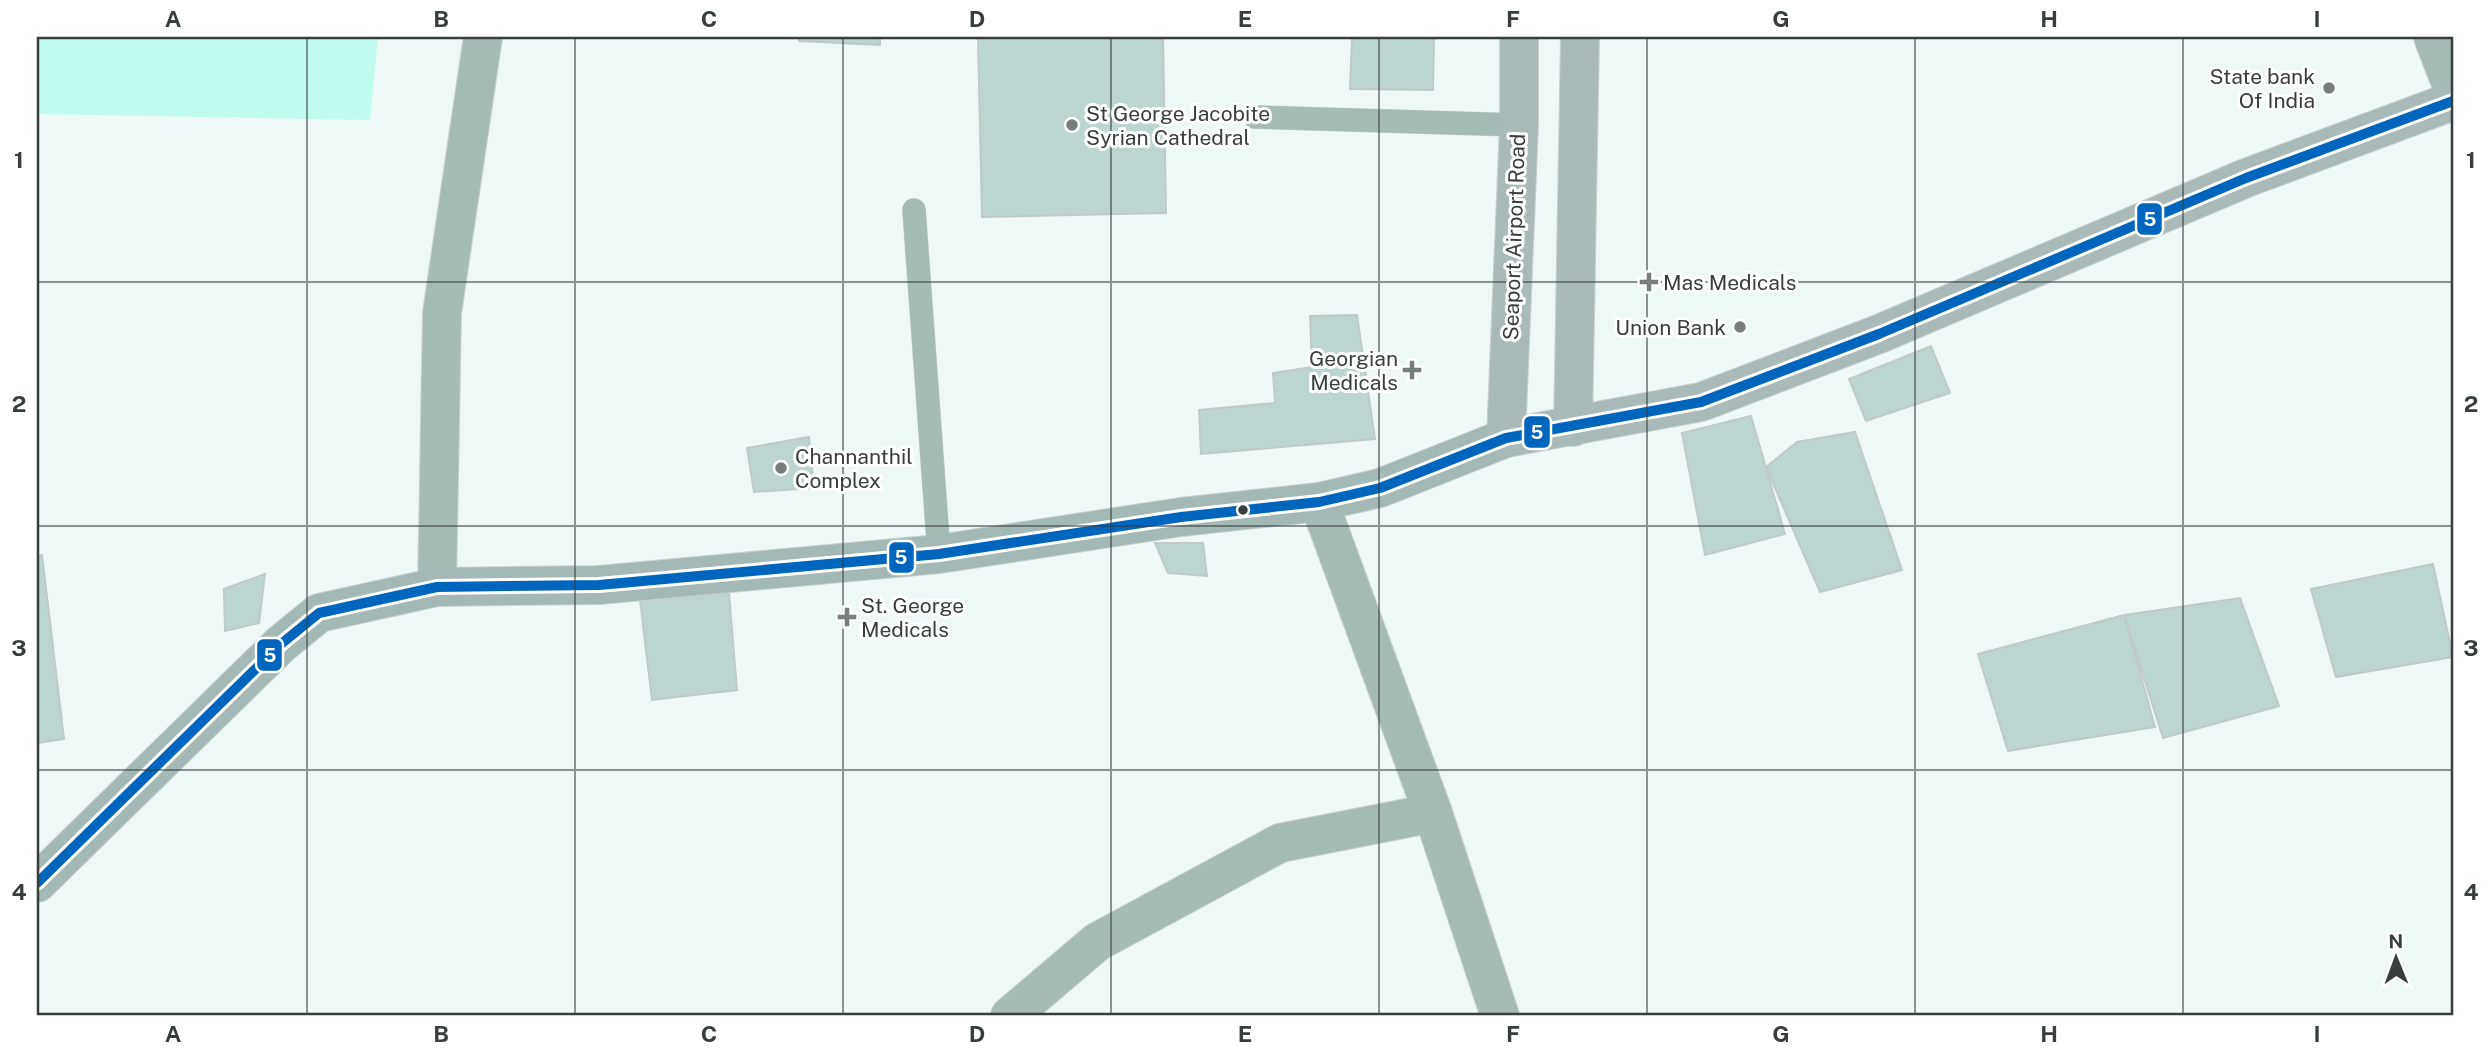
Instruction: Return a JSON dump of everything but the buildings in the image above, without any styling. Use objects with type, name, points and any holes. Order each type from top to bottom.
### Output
[{"type":"highway","name":"Seaport Airport Road","points":[[1506,438],[1519,125],[1518,37]]},
{"type":"highway","points":[[1573,427],[1580,37]]},
{"type":"highway","points":[[1506,438],[1701,402],[1879,334],[2246,178],[2453,101]]},
{"type":"main road","points":[[37,883],[281,644],[319,613],[437,587],[599,584],[939,554],[1181,517],[1319,502],[1380,488],[1506,438]]},
{"type":"street","points":[[437,587],[442,313],[483,37]]},
{"type":"street","points":[[2433,37],[2453,89]]},
{"type":"street","points":[[1319,502],[1433,813],[1500,1016]]},
{"type":"street","points":[[1010,1016],[1097,942],[1280,843],[1433,813]]},
{"type":"lane","points":[[1255,117],[1519,125]]},
{"type":"lane","points":[[914,210],[939,554]]},
{"type":"green space","points":[[37,37],[378,37],[370,120],[37,114]]},
{"type":"transit line","name":"5","points":[[37,883],[281,644],[319,613],[437,587],[599,585],[939,554],[1181,517],[1319,502],[1380,488],[1506,438],[1701,402],[1879,334],[2246,178],[2453,101]]},
{"type":"place","name":"State bank Of India","points":[[2329,88]]},
{"type":"place","name":"St George Jacobite Syrian Cathedral","points":[[1072,125]]},
{"type":"place","name":"Mas Medicals","points":[[1649,282]]},
{"type":"place","name":"Union Bank","points":[[1740,327]]},
{"type":"place","name":"Georgian Medicals","points":[[1412,370]]},
{"type":"place","name":"Channanthil Complex","points":[[781,468]]},
{"type":"place","name":"St. George Medicals","points":[[847,617]]}]
